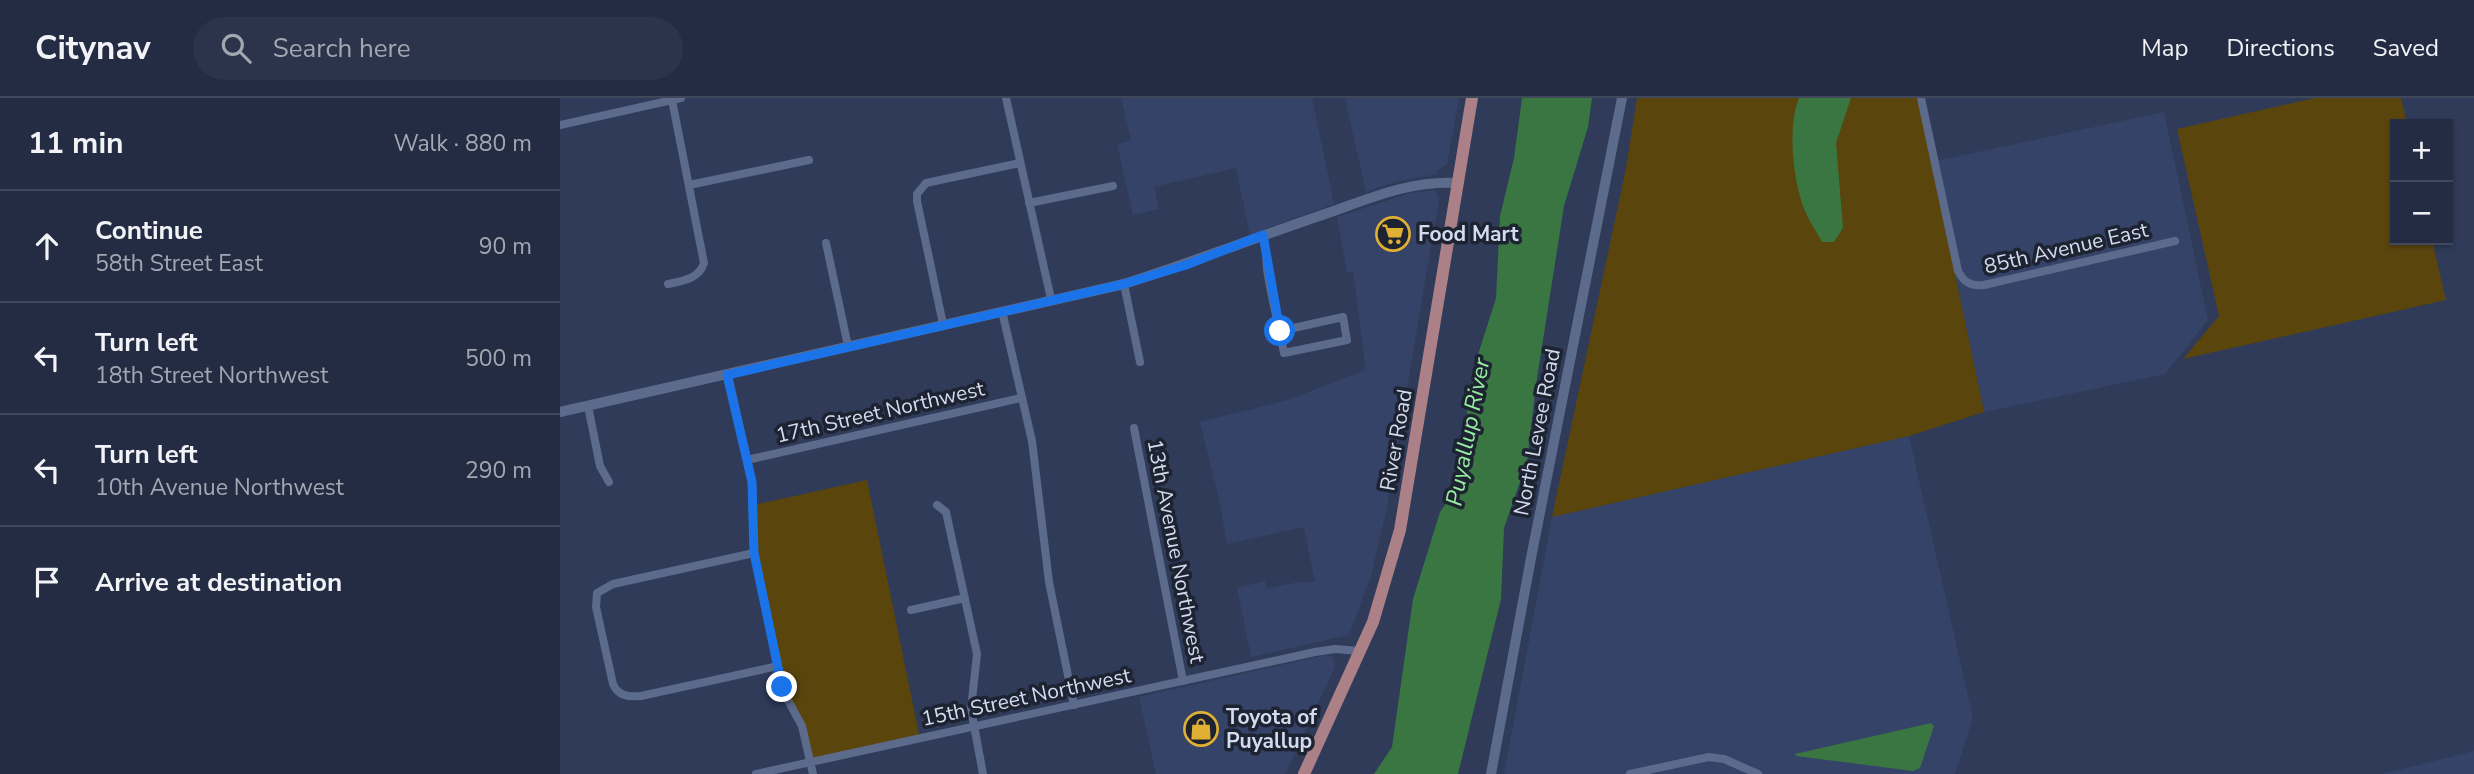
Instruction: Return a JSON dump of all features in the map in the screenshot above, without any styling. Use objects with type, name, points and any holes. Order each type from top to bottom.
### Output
[{"type":"main road","name":"River Road","points":[[1304,774],[1382,596],[1401,530],[1472,98]]},
{"type":"street","points":[[1006,98],[1051,299]]},
{"type":"street","name":"North Levee Road","points":[[1491,774],[1622,98]]},
{"type":"street","name":"85th Avenue East","points":[[1921,98],[1958,271],[1971,285],[1984,285],[2175,241]]},
{"type":"street","points":[[560,125],[676,99],[704,264],[699,272],[687,279],[668,284]]},
{"type":"street","points":[[689,185],[809,160]]},
{"type":"street","points":[[943,324],[917,194],[926,184],[938,180],[1020,163]]},
{"type":"street","points":[[560,412],[1124,284],[1186,265],[1263,235],[1395,190],[1429,183],[1458,183]]},
{"type":"street","points":[[1029,204],[1113,186]]},
{"type":"street","points":[[1263,235],[1280,331],[1284,353],[1347,340],[1343,317],[1280,331]]},
{"type":"street","points":[[826,243],[848,346]]},
{"type":"street","points":[[704,264],[716,261]]},
{"type":"street","points":[[1124,284],[1140,362]]},
{"type":"street","points":[[1002,311],[1032,441],[1054,614],[1074,705]]},
{"type":"street","points":[[727,375],[754,499],[754,553],[778,666],[785,695],[802,726],[813,774]]},
{"type":"street","name":"17th Street Northwest","points":[[747,460],[1021,398]]},
{"type":"street","points":[[588,406],[600,466],[609,482]]},
{"type":"street","name":"13th Avenue Northwest","points":[[1134,428],[1183,681]]},
{"type":"street","points":[[937,505],[946,512],[977,654],[971,702],[984,774]]},
{"type":"street","points":[[754,553],[621,581],[599,592],[595,601],[611,678],[615,689],[629,697],[778,666]]},
{"type":"street","points":[[911,610],[965,598]]},
{"type":"street","name":"15th Street Northwest","points":[[756,774],[1303,654],[1335,649],[1360,651]]},
{"type":"street","points":[[1630,774],[1709,757],[1724,759],[1758,774]]},
{"type":"shaded area","points":[[1121,98],[1312,98],[1334,204],[1250,235],[1236,168],[1154,187],[1159,209],[1133,215],[1117,144],[1131,140]]},
{"type":"shaded area","points":[[1345,98],[1459,98],[1447,164],[1437,171],[1437,174],[1395,182],[1366,192]]},
{"type":"shaded area","points":[[1637,98],[1918,98],[1984,412],[1909,436],[1552,517],[1626,168]]},
{"type":"shaded area","points":[[2315,98],[2401,98],[2406,119],[2390,119],[2390,245],[2433,245],[2446,300],[2183,359],[2219,316],[2177,129]]},
{"type":"shaded area","points":[[2164,112],[2208,320],[2165,374],[1984,412],[1931,162]]},
{"type":"shaded area","points":[[1433,190],[1439,199],[1388,503],[1371,576],[1349,635],[1251,657],[1237,588],[1265,581],[1267,589],[1298,582],[1315,582],[1304,527],[1227,544],[1200,422],[1285,401],[1366,370],[1353,272],[1347,273],[1337,217],[1407,194]]},
{"type":"shaded area","points":[[1909,436],[1973,718],[1955,774],[1504,774],[1552,517]]},
{"type":"shaded area","points":[[867,480],[920,739],[811,762],[790,703],[754,553],[754,505]]},
{"type":"shaded area","points":[[1325,655],[1333,657],[1335,667],[1285,774],[1156,774],[1139,697]]},
{"type":"shaded area","points":[[2474,751],[2474,774],[2382,774]]},
{"type":"water","name":"Puyallup River","points":[[1522,98],[1592,98],[1588,127],[1564,206],[1536,385],[1527,462],[1504,528],[1501,599],[1458,774],[1374,774],[1392,747],[1413,599],[1440,512],[1453,493],[1476,361],[1496,298],[1500,216],[1514,158]]},
{"type":"water","points":[[1799,98],[1851,98],[1836,143],[1843,228],[1834,242],[1822,242],[1801,201],[1793,155],[1793,124]]},
{"type":"water","points":[[1931,723],[1934,726],[1920,768],[1913,771],[1795,754]]},
{"type":"place","name":"Food Mart","points":[[1393,234]]},
{"type":"place","name":"Toyota of Puyallup","points":[[1201,729]]},
{"type":"route","points":[[782,687],[754,553],[752,482],[727,375],[1124,284],[1186,265],[1263,235],[1280,331]]}]
